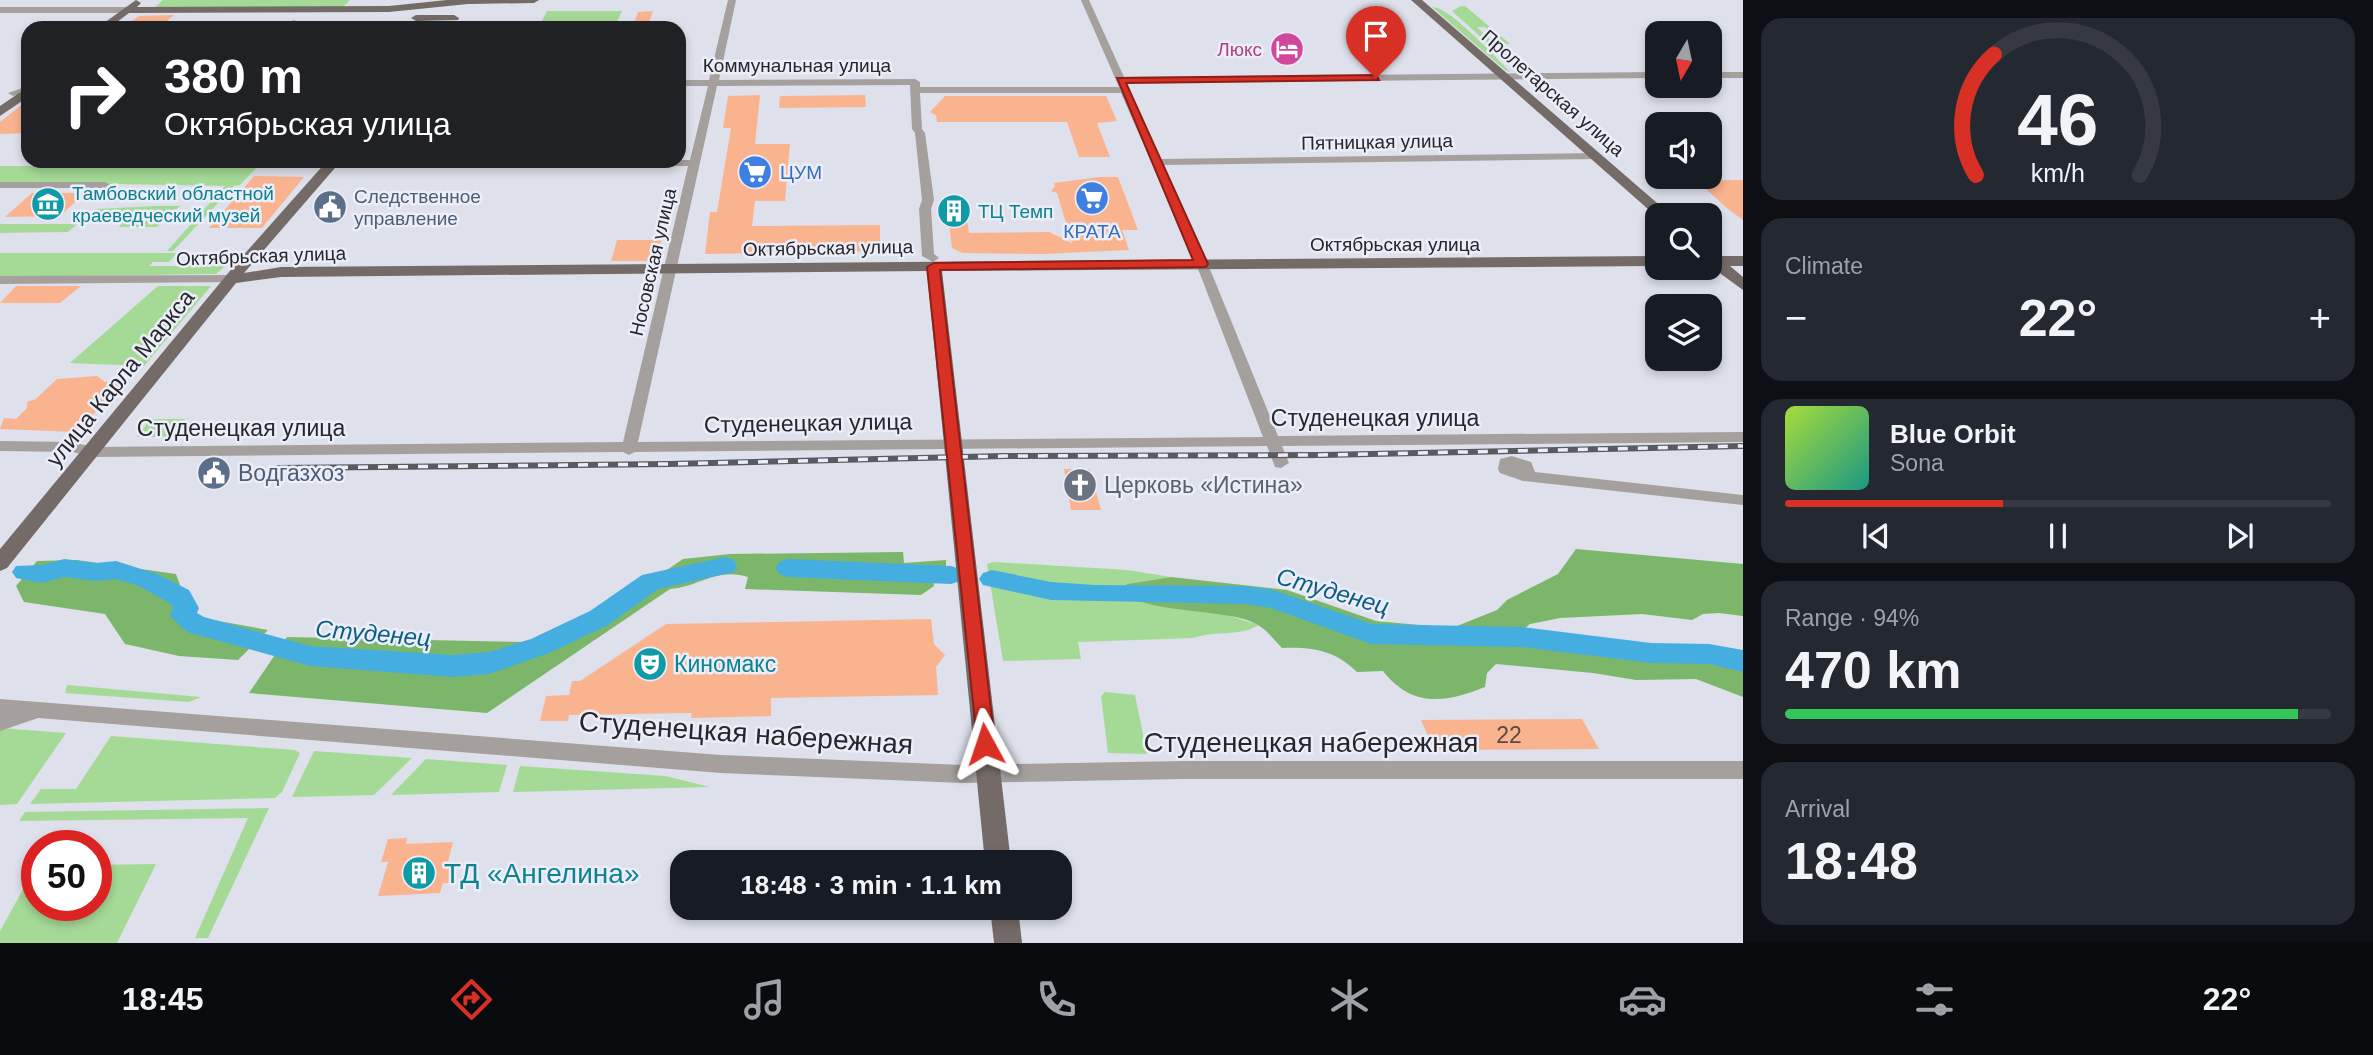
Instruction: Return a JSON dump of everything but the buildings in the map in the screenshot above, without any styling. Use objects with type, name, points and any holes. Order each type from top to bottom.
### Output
[{"type":"main road","points":[[112,21],[148,0]]},
{"type":"main road","points":[[398,9],[417,0]]},
{"type":"main road","points":[[118,21],[134,6],[398,9],[468,0],[534,0]]},
{"type":"main road","points":[[451,21],[468,0]]},
{"type":"main road","name":"Пролетарская улица","points":[[1416,0],[1650,203]]},
{"type":"main road","points":[[371,9],[394,18],[454,18]]},
{"type":"main road","points":[[0,103],[21,90]]},
{"type":"main road","points":[[0,112],[21,91]]},
{"type":"main road","name":"улица Карла Маркса","points":[[0,563],[232,278],[328,168]]},
{"type":"main road","points":[[1722,260],[1743,261]]},
{"type":"main road","name":"Октябрьская улица","points":[[232,278],[281,272],[671,269],[934,262],[1201,264],[1645,261]]},
{"type":"main road","points":[[934,262],[997,850]]},
{"type":"main road","points":[[1722,267],[1743,285]]},
{"type":"main road","points":[[1005,920],[1008,943]]},
{"type":"street","name":"Носовская улица","points":[[629,450],[732,0]]},
{"type":"street","points":[[1085,0],[1201,264],[1281,463]]},
{"type":"street","points":[[0,10],[134,6]]},
{"type":"street","name":"Коммунальная улица","points":[[686,83],[1122,85],[1645,75]]},
{"type":"street","points":[[1722,75],[1743,75]]},
{"type":"street","points":[[915,83],[917,129],[920,133],[928,200],[925,209],[928,256],[934,262]]},
{"type":"street","name":"Пятницкая улица","points":[[1157,162],[1597,156]]},
{"type":"street","points":[[686,163],[696,163]]},
{"type":"street","points":[[0,185],[105,185]]},
{"type":"street","name":"Октябрьская улица","points":[[0,280],[232,278]]},
{"type":"street","name":"Студенецкая улица","points":[[0,446],[72,447],[93,452],[629,450],[954,443],[1743,437]]},
{"type":"street","points":[[1523,476],[1743,500]]},
{"type":"street","name":"Студенецкая набережная","points":[[0,707],[721,764],[988,774],[1183,769],[1743,770]]},
{"type":"street","points":[[0,723],[40,710]]},
{"type":"green space","points":[[163,0],[350,0],[343,7],[154,8]]},
{"type":"green space","points":[[1465,6],[1510,44],[1501,43],[1485,27],[1477,27],[1497,46],[1491,46],[1452,11]]},
{"type":"green space","points":[[1432,7],[1440,9],[1461,24],[1511,72],[1505,70]]},
{"type":"green space","points":[[547,11],[622,11],[617,21],[542,21]]},
{"type":"green space","points":[[1497,46],[1508,49],[1535,71],[1521,71],[1493,48]]},
{"type":"green space","points":[[0,166],[256,168],[240,185],[234,186],[173,251],[167,251],[225,186],[0,182]]},
{"type":"green space","points":[[180,206],[157,227],[119,227],[126,218],[87,218],[96,209]]},
{"type":"green space","points":[[0,224],[77,224],[68,232],[0,233]]},
{"type":"green space","points":[[0,253],[177,253],[169,262],[153,262],[149,266],[225,266],[216,274],[0,277]]},
{"type":"green space","points":[[158,286],[211,286],[144,366],[70,363]]},
{"type":"green space","points":[[150,419],[185,419],[172,437],[137,437]]},
{"type":"green space","points":[[1576,549],[1743,564],[1743,616],[1703,614],[1692,620],[1642,614],[1560,618],[1530,624],[1519,633],[1527,641],[1540,646],[1693,659],[1743,667],[1743,697],[1696,679],[1636,680],[1496,664],[1487,673],[1485,687],[1443,699],[1417,697],[1394,683],[1383,671],[1357,672],[1340,659],[1322,651],[1282,648],[1261,627],[1245,619],[1145,603],[1131,597],[1123,589],[1127,584],[1171,577],[1287,590],[1376,621],[1452,628],[1497,610],[1507,600],[1558,574]]},
{"type":"green space","points":[[903,552],[904,563],[946,560],[946,566],[932,568],[934,586],[921,595],[745,589],[748,577],[727,574],[670,589],[487,713],[249,693],[287,637],[525,642],[600,615],[683,559],[730,554]]},
{"type":"green space","points":[[77,560],[176,574],[191,616],[268,630],[238,660],[179,656],[125,644],[105,614],[24,602],[16,586],[37,561]]},
{"type":"green space","points":[[993,562],[1127,570],[1171,577],[1127,584],[1259,625],[1243,631],[1193,638],[1078,642],[1081,659],[1003,661],[987,564]]},
{"type":"green space","points":[[67,685],[201,697],[189,702],[65,693]]},
{"type":"green space","points":[[1105,692],[1135,695],[1147,754],[1108,753],[1101,696]]},
{"type":"green space","points":[[0,728],[66,733],[17,804],[0,805]]},
{"type":"green space","points":[[111,736],[295,750],[300,753],[282,792],[275,798],[30,804],[41,789],[76,789]]},
{"type":"green space","points":[[314,751],[412,758],[374,795],[292,797]]},
{"type":"green space","points":[[426,759],[507,765],[499,792],[391,795]]},
{"type":"green space","points":[[520,766],[665,776],[710,787],[513,792]]},
{"type":"green space","points":[[269,808],[208,938],[195,938],[248,818],[19,821],[25,812]]},
{"type":"green space","points":[[156,864],[117,943],[0,943],[0,931],[21,893],[21,921],[112,921],[112,865]]},
{"type":"waterway","name":"Студенец","points":[[25,572],[42,574],[64,568],[96,572],[116,570],[148,580],[180,597],[186,608],[183,616],[196,625],[310,656],[453,666],[489,663],[540,646],[599,618],[651,581],[725,566]]},
{"type":"waterway","name":"Студенец","points":[[788,568],[951,575]]},
{"type":"waterway","name":"Студенец","points":[[992,579],[1051,591],[1245,595],[1273,599],[1371,634],[1522,637],[1651,653],[1709,654],[1743,661]]},
{"type":"railway","points":[[278,468],[669,464],[1004,456],[1322,455],[1743,446]]},
{"type":"place","name":"Люкс","points":[[1287,49]]},
{"type":"place","name":"ЦУМ","points":[[755,172]]},
{"type":"place","name":"КРАТА","points":[[1092,198]]},
{"type":"place","name":"Тамбовский областной краеведческий музей","points":[[48,204]]},
{"type":"place","name":"Следственное управление","points":[[330,207]]},
{"type":"place","name":"ТЦ Темп","points":[[954,211]]},
{"type":"place","name":"Водгазхоз","points":[[214,473]]},
{"type":"place","name":"Церковь «Истина»","points":[[1080,485]]},
{"type":"place","name":"Киномакс","points":[[650,664]]},
{"type":"place","name":"ТД «Ангелина»","points":[[419,873]]},
{"type":"route","points":[[985,744],[934,267],[1201,264],[1120,80],[1376,78]]}]
